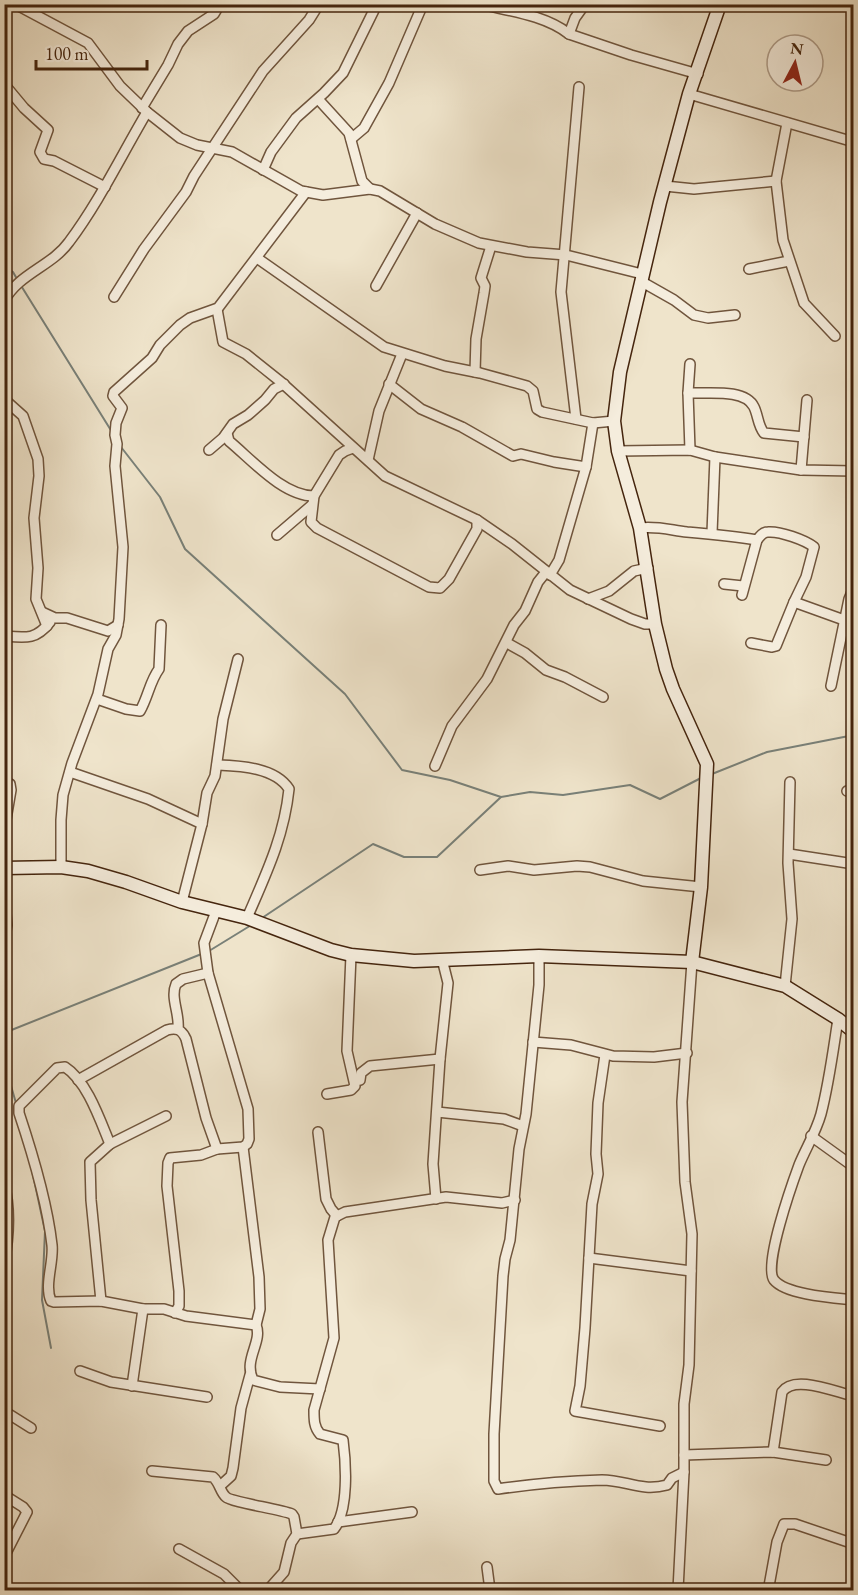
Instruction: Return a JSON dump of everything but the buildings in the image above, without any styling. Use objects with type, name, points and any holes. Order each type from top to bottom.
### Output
[{"type":"street","points":[[15,4],[88,44],[113,78],[144,110],[180,138],[189,142],[232,152],[306,192],[322,195],[370,189],[380,191],[435,224],[479,243],[527,252],[563,255],[641,279],[694,315],[708,318],[735,315]]},
{"type":"street","points":[[4,301],[26,277],[68,244],[105,187],[178,44],[188,31],[208,18],[219,4]]},
{"type":"street","points":[[114,297],[144,249],[186,192],[212,148],[268,65],[309,20],[319,4]]},
{"type":"street","points":[[262,170],[271,152],[296,118],[343,73],[377,4]]},
{"type":"street","points":[[351,139],[364,128],[389,83],[423,4]]},
{"type":"street","points":[[480,4],[534,18],[631,55],[698,74]]},
{"type":"street","points":[[569,33],[575,18],[585,4]]},
{"type":"street","points":[[678,1590],[692,1234],[685,1182],[682,1102],[692,962],[701,887],[706,764],[673,689],[655,624],[648,568],[640,528],[618,451],[615,421],[620,372],[641,279],[689,94],[698,74],[720,4]]},
{"type":"street","points":[[4,84],[24,108],[48,130],[40,152],[44,159],[54,161],[105,187]]},
{"type":"street","points":[[576,419],[561,292],[563,255],[570,211],[572,150],[579,87]]},
{"type":"street","points":[[689,94],[854,142]]},
{"type":"street","points":[[318,99],[342,123],[351,139],[362,181],[370,189]]},
{"type":"street","points":[[787,123],[776,181],[779,217],[789,261],[804,303],[834,336]]},
{"type":"street","points":[[665,186],[694,189],[776,181]]},
{"type":"street","points":[[61,867],[62,805],[70,772],[97,699],[108,649],[118,625],[123,547],[115,466],[117,444],[115,435],[116,423],[122,408],[113,396],[114,392],[152,358],[159,345],[180,325],[198,315],[217,309],[306,192]]},
{"type":"street","points":[[376,285],[417,213]]},
{"type":"street","points":[[475,372],[476,339],[485,285],[481,278],[491,246]]},
{"type":"street","points":[[257,258],[368,338],[384,347],[445,366],[531,388],[539,411],[593,423],[615,421]]},
{"type":"street","points":[[749,269],[789,261]]},
{"type":"street","points":[[217,309],[223,342],[246,354],[284,384],[353,448],[367,455],[393,481],[480,525],[512,544],[570,590],[631,620],[655,624]]},
{"type":"street","points":[[367,455],[389,384],[402,354]]},
{"type":"street","points":[[690,364],[688,393],[690,450]]},
{"type":"street","points":[[209,450],[233,424],[248,415],[274,389],[284,384]]},
{"type":"street","points":[[389,384],[421,409],[462,427],[513,456],[521,454],[586,467]]},
{"type":"street","points":[[688,393],[745,396],[756,409],[761,430],[764,433],[804,437]]},
{"type":"street","points":[[4,399],[23,416],[38,459],[39,476],[34,518],[38,568],[36,599],[47,626]]},
{"type":"street","points":[[801,470],[807,400]]},
{"type":"street","points":[[435,766],[452,726],[487,679],[514,625],[525,611],[538,582],[560,560],[586,467],[593,423]]},
{"type":"street","points":[[227,432],[229,441],[287,489],[313,500]]},
{"type":"street","points":[[277,535],[313,500],[339,455],[353,448]]},
{"type":"street","points":[[618,451],[690,450],[715,457],[801,470],[854,471]]},
{"type":"street","points":[[712,533],[715,457]]},
{"type":"street","points":[[313,500],[311,522],[316,528],[429,587],[435,588],[440,588],[449,579],[480,525]]},
{"type":"street","points":[[640,528],[661,526],[757,540]]},
{"type":"street","points":[[724,584],[743,591],[757,540],[762,534],[770,532],[800,540],[814,547],[806,577],[776,646],[772,648],[751,643]]},
{"type":"street","points":[[588,599],[609,591],[634,571],[648,568]]},
{"type":"street","points":[[831,686],[844,620],[854,587]]},
{"type":"street","points":[[794,602],[844,620]]},
{"type":"street","points":[[42,612],[55,618],[67,618],[108,631],[113,640]]},
{"type":"street","points":[[4,636],[32,637],[42,632],[55,618]]},
{"type":"street","points":[[108,631],[118,625]]},
{"type":"street","points":[[97,699],[126,709],[140,711],[147,700],[154,674],[159,669],[162,625]]},
{"type":"street","points":[[507,643],[525,653],[546,670],[565,677],[603,697]]},
{"type":"street","points":[[182,902],[202,824],[207,793],[215,776],[223,719],[238,659]]},
{"type":"street","points":[[217,765],[243,766],[261,770],[285,784],[289,789],[282,832],[275,855],[247,918]]},
{"type":"street","points":[[70,772],[148,799],[202,824]]},
{"type":"street","points":[[4,782],[10,784],[11,790],[4,831]]},
{"type":"street","points":[[785,986],[792,919],[789,854],[790,782]]},
{"type":"street","points":[[789,854],[854,864]]},
{"type":"street","points":[[480,870],[507,866],[534,870],[590,867],[643,881],[701,887]]},
{"type":"street","points":[[4,868],[61,867],[88,871],[182,902],[247,918],[331,950],[351,955],[414,961],[539,956],[692,962],[785,986],[838,1019],[854,1032]]},
{"type":"street","points":[[4,892],[7,925],[4,942]]},
{"type":"street","points":[[216,910],[205,946],[208,973],[248,1109],[249,1139],[243,1147],[260,1277],[260,1309],[256,1325],[258,1334],[249,1367],[250,1375],[242,1408],[233,1468],[231,1476],[220,1486]]},
{"type":"street","points":[[327,1094],[354,1088],[355,1080],[347,1050],[351,955]]},
{"type":"street","points":[[539,956],[539,985],[533,1042],[510,1240],[503,1276],[494,1434],[494,1481],[498,1490],[605,1480],[644,1488],[658,1488],[667,1485],[672,1478],[684,1472]]},
{"type":"street","points":[[436,1199],[433,1164],[448,983],[442,959]]},
{"type":"street","points":[[178,1029],[179,1019],[173,992],[176,984],[208,973]]},
{"type":"street","points":[[838,1019],[820,1117],[799,1166],[776,1239],[771,1265],[773,1279],[780,1285],[812,1295],[854,1300]]},
{"type":"street","points":[[78,1080],[167,1030],[178,1029],[186,1039],[206,1118],[217,1149]]},
{"type":"street","points":[[533,1042],[571,1045],[605,1055],[654,1057],[687,1053]]},
{"type":"street","points":[[605,1055],[598,1103],[596,1154],[598,1174],[592,1204],[585,1328],[575,1411],[660,1426]]},
{"type":"street","points":[[355,1080],[360,1080],[361,1073],[370,1066],[440,1059]]},
{"type":"street","points":[[110,1144],[90,1098],[67,1068],[57,1068],[22,1102],[19,1113],[52,1247],[49,1298],[54,1302],[101,1301],[143,1309],[164,1309],[175,1314],[256,1325]]},
{"type":"street","points":[[437,1112],[504,1119],[523,1126]]},
{"type":"street","points":[[101,1301],[91,1200],[90,1162],[110,1144],[166,1116]]},
{"type":"street","points":[[318,1132],[326,1198],[328,1205],[337,1216]]},
{"type":"street","points":[[811,1136],[854,1167]]},
{"type":"street","points":[[175,1314],[179,1306],[179,1292],[167,1186],[170,1158],[201,1155],[217,1149],[243,1147]]},
{"type":"street","points":[[4,1183],[8,1195],[4,1264]]},
{"type":"street","points":[[297,1534],[334,1529],[338,1522],[346,1477],[343,1440],[320,1434],[316,1428],[314,1410],[334,1338],[328,1240],[332,1223],[337,1216],[345,1212],[446,1197],[502,1203],[515,1200]]},
{"type":"street","points":[[589,1258],[691,1271]]},
{"type":"street","points":[[132,1386],[143,1309]]},
{"type":"street","points":[[80,1371],[99,1379],[132,1386],[207,1397]]},
{"type":"street","points":[[250,1375],[256,1381],[264,1381],[280,1387],[320,1389]]},
{"type":"street","points":[[773,1452],[782,1392],[785,1387],[790,1384],[817,1386],[854,1396]]},
{"type":"street","points":[[4,1411],[31,1428]]},
{"type":"street","points":[[684,1455],[773,1452],[826,1460]]},
{"type":"street","points":[[152,1472],[209,1476],[217,1479],[224,1496],[228,1499],[292,1514],[297,1534],[291,1543],[284,1572],[268,1590]]},
{"type":"street","points":[[4,1495],[26,1511],[4,1557]]},
{"type":"street","points":[[338,1522],[412,1512]]},
{"type":"street","points":[[766,1590],[769,1586],[777,1542],[784,1524],[795,1524],[854,1544]]},
{"type":"street","points":[[179,1550],[224,1574],[240,1590]]},
{"type":"street","points":[[487,1567],[490,1590]]},
{"type":"waterway","points":[[4,266],[13,272],[17,279]]},
{"type":"waterway","points":[[20,284],[112,432]]},
{"type":"waterway","points":[[121,447],[160,497],[185,549],[345,694],[402,770],[450,780],[501,797],[530,792],[563,795],[630,785],[660,799],[701,778]]},
{"type":"waterway","points":[[712,774],[767,752],[854,735]]},
{"type":"waterway","points":[[262,918],[373,844],[404,857],[437,857],[501,797]]},
{"type":"waterway","points":[[209,951],[253,924]]},
{"type":"waterway","points":[[4,1033],[204,953]]},
{"type":"waterway","points":[[4,1062],[16,1103]]},
{"type":"waterway","points":[[30,1161],[45,1231],[42,1300],[51,1348]]}]
